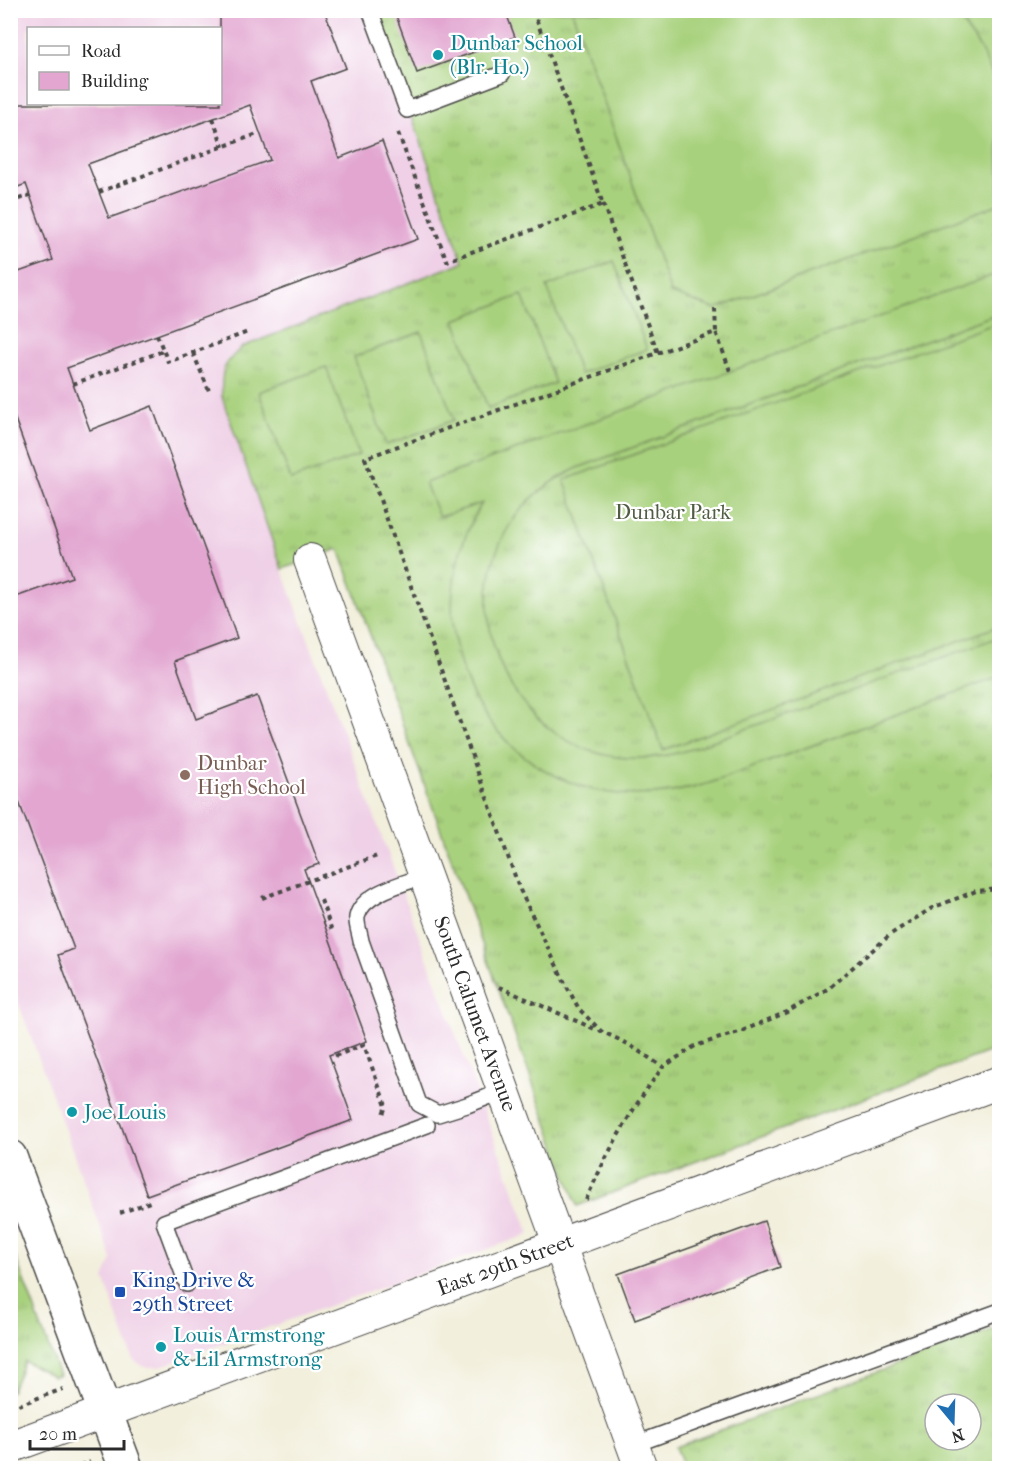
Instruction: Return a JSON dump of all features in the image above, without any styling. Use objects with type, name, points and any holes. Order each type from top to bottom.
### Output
[{"type":"main road","points":[[10,1157],[126,1468]]},
{"type":"street","name":"South Calumet Avenue","points":[[310,560],[637,1457]]},
{"type":"street","name":"East 29th Street","points":[[10,1447],[999,1082]]},
{"type":"lane","points":[[369,10],[407,110],[502,74]]},
{"type":"lane","points":[[425,876],[381,892],[362,906],[357,919],[362,941],[419,1104],[438,1114],[467,1106],[503,1091]]},
{"type":"lane","points":[[187,1284],[164,1222],[427,1125]]},
{"type":"lane","points":[[637,1457],[999,1311]]},
{"type":"path","points":[[533,10],[658,353]]},
{"type":"path","points":[[213,118],[223,147]]},
{"type":"path","points":[[99,192],[260,133]]},
{"type":"path","points":[[398,133],[447,261],[603,204]]},
{"type":"path","points":[[10,202],[30,195]]},
{"type":"path","points":[[715,309],[716,332],[730,371]]},
{"type":"path","points":[[157,335],[168,362],[248,332]]},
{"type":"path","points":[[601,1031],[579,1009],[520,890],[365,458],[716,332]]},
{"type":"path","points":[[73,384],[164,351]]},
{"type":"path","points":[[194,353],[210,393]]},
{"type":"path","points":[[262,898],[377,856]]},
{"type":"path","points":[[586,1200],[608,1150],[640,1097],[663,1067],[695,1046],[742,1031],[788,1012],[829,988],[891,934],[932,908],[976,891],[999,889]]},
{"type":"path","points":[[498,987],[628,1044],[663,1067]]},
{"type":"path","points":[[334,1056],[364,1044],[386,1106],[382,1118]]},
{"type":"path","points":[[120,1213],[153,1201]]},
{"type":"path","points":[[10,1408],[64,1389]]},
{"type":"path","points":[[72,1468],[93,1461]]},
{"type":"shaded area","name":"Dunbar High School","points":[[11,11],[375,11],[463,263],[242,347],[227,360],[221,377],[222,397],[282,569],[530,1234],[158,1367],[144,1367],[133,1360],[104,1278],[112,1259],[11,982]]},
{"type":"green space","name":"Dunbar Park","points":[[375,11],[999,11],[999,1048],[577,1206],[339,549],[282,569],[222,397],[224,369],[242,347],[463,262]]},
{"type":"green space","points":[[572,11],[954,11],[980,48],[999,89],[999,204],[715,309],[671,293]]},
{"type":"green space","points":[[614,261],[647,349],[580,374],[547,287]]},
{"type":"green space","points":[[999,273],[999,313],[580,467],[526,504],[496,552],[488,606],[498,659],[526,706],[568,741],[623,757],[688,750],[999,637],[999,677],[710,783],[661,794],[611,793],[563,779],[522,755],[490,722],[468,684],[455,640],[453,595],[461,548],[482,503],[439,517],[425,483]]},
{"type":"green space","points":[[522,295],[555,383],[488,408],[455,320]]},
{"type":"green space","points":[[999,322],[999,626],[663,750],[564,480]]},
{"type":"green space","points":[[421,332],[454,420],[386,445],[354,357]]},
{"type":"green space","points":[[326,367],[359,455],[291,480],[259,392]]},
{"type":"green space","points":[[10,1243],[59,1375],[53,1376],[24,1361],[11,1392]]},
{"type":"green space","points":[[999,1327],[999,1468],[683,1468],[675,1447]]},
{"type":"building","points":[[220,10],[324,10],[346,68],[311,81],[339,158],[382,141],[418,239],[67,368],[90,430],[152,406],[237,638],[175,661],[196,719],[257,696],[319,864],[304,869],[367,1041],[329,1055],[353,1120],[147,1195],[58,955],[74,949],[10,778],[10,599],[72,577],[10,405],[10,275],[53,260],[26,184],[10,190],[10,104],[222,105]],"holes":[[[250,105],[270,160],[109,218],[88,164]]]},
{"type":"building","name":"Dunbar School (Blr. Ho.)","points":[[394,10],[505,10],[515,37],[417,73]]},
{"type":"building","points":[[764,1221],[780,1267],[635,1320],[618,1274]]},
{"type":"place","name":"Dunbar School (Blr. Ho.)","points":[[438,55]]},
{"type":"place","name":"Dunbar High School","points":[[185,775]]},
{"type":"place","name":"Joe Louis","points":[[72,1112]]},
{"type":"place","name":"King Drive & 29th Street","points":[[120,1292]]},
{"type":"place","name":"Louis Armstrong & Lil Armstrong","points":[[161,1347]]}]
